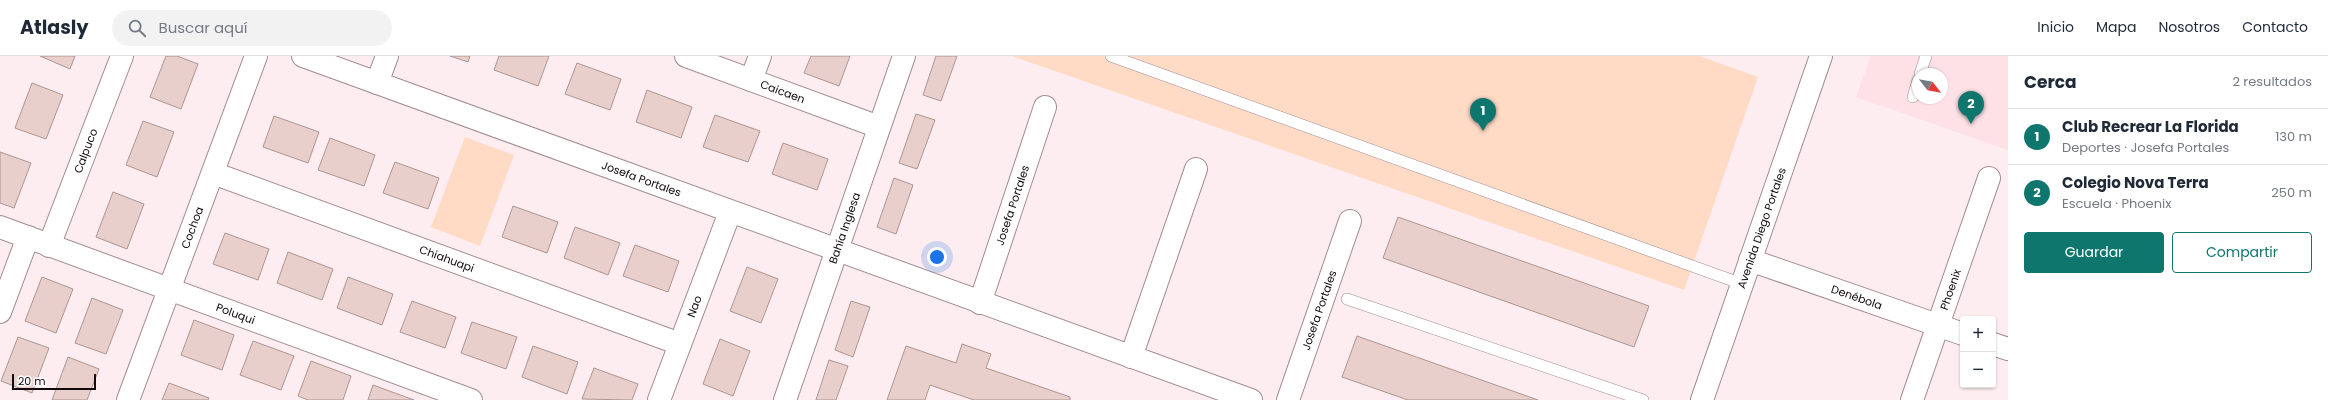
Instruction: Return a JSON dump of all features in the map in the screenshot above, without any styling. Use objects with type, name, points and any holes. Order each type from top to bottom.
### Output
[{"type":"street","name":"Calpuco","points":[[49,246],[122,56]]},
{"type":"street","name":"Cochoa","points":[[128,400],[256,56]]},
{"type":"street","name":"Josefa Portales","points":[[303,56],[836,251],[1251,400]]},
{"type":"street","points":[[377,83],[387,56]]},
{"type":"street","name":"Caicaen","points":[[686,56],[879,127]]},
{"type":"street","points":[[751,80],[760,56]]},
{"type":"street","name":"Bahía Inglesa","points":[[785,400],[904,56]]},
{"type":"street","name":"Avenida Diego Portales","points":[[1702,400],[1821,56]]},
{"type":"street","name":"Josefa Portales","points":[[980,303],[1045,107]]},
{"type":"street","points":[[1131,357],[1196,169]]},
{"type":"street","name":"Chiahuapi","points":[[213,173],[680,344]]},
{"type":"street","name":"Phoenix","points":[[1912,400],[1989,178]]},
{"type":"street","name":"Nao","points":[[659,400],[730,212]]},
{"type":"street","name":"Josefa Portales","points":[[1288,400],[1350,221]]},
{"type":"street","name":"Poluqui","points":[[0,227],[472,400]]},
{"type":"street","points":[[0,312],[28,237]]},
{"type":"street","name":"Denébola","points":[[1750,260],[1960,333]]},
{"type":"street","points":[[1996,345],[2008,349]]},
{"type":"lane","points":[[1111,56],[1742,284]]},
{"type":"lane","points":[[1922,68],[1926,56]]},
{"type":"lane","points":[[1347,299],[1643,400]]},
{"type":"shaded area","points":[[1012,56],[1699,56],[1758,77],[1684,290]]},
{"type":"shaded area","points":[[1871,56],[2008,56],[2008,150],[1856,97]]},
{"type":"shaded area","points":[[465,137],[514,155],[480,246],[431,227]]},
{"type":"building","points":[[40,56],[75,56],[70,69]]},
{"type":"building","points":[[166,56],[177,56],[198,64],[181,109],[150,97]]},
{"type":"building","points":[[450,56],[470,56],[468,62]]},
{"type":"building","points":[[499,56],[549,56],[538,86],[494,70]]},
{"type":"building","points":[[811,56],[850,56],[839,86],[804,73]]},
{"type":"building","points":[[936,56],[957,56],[941,101],[923,95]]},
{"type":"building","points":[[577,63],[621,79],[610,110],[565,94]]},
{"type":"building","points":[[32,83],[63,95],[46,139],[15,128]]},
{"type":"building","points":[[647,90],[692,107],[681,138],[636,122]]},
{"type":"building","points":[[916,114],[935,120],[917,169],[899,163]]},
{"type":"building","points":[[715,115],[760,131],[748,162],[703,147]]},
{"type":"building","points":[[274,116],[319,132],[308,163],[263,147]]},
{"type":"building","points":[[143,121],[174,132],[157,177],[126,165]]},
{"type":"building","points":[[330,138],[375,155],[364,186],[318,170]]},
{"type":"building","points":[[783,143],[828,159],[817,190],[772,174]]},
{"type":"building","points":[[0,152],[31,163],[14,208],[0,203]]},
{"type":"building","points":[[395,162],[439,178],[428,209],[383,193]]},
{"type":"building","points":[[894,178],[913,185],[896,234],[877,227]]},
{"type":"building","points":[[113,192],[144,204],[127,249],[96,237]]},
{"type":"building","points":[[513,206],[558,222],[547,253],[502,237]]},
{"type":"building","points":[[1398,217],[1649,306],[1634,347],[1383,258]]},
{"type":"building","points":[[575,227],[620,243],[608,275],[564,258]]},
{"type":"building","points":[[225,233],[269,249],[258,280],[213,264]]},
{"type":"building","points":[[635,245],[679,261],[668,292],[623,276]]},
{"type":"building","points":[[288,252],[333,269],[322,300],[277,283]]},
{"type":"building","points":[[747,267],[778,279],[761,323],[730,311]]},
{"type":"building","points":[[42,277],[73,289],[56,333],[25,321]]},
{"type":"building","points":[[348,277],[393,294],[382,325],[337,308]]},
{"type":"building","points":[[92,298],[123,310],[106,354],[75,343]]},
{"type":"building","points":[[412,301],[456,317],[445,348],[400,332]]},
{"type":"building","points":[[851,301],[870,307],[853,357],[835,350]]},
{"type":"building","points":[[194,320],[234,335],[222,370],[181,355]]},
{"type":"building","points":[[472,322],[517,337],[506,369],[461,353]]},
{"type":"building","points":[[1357,336],[1538,400],[1408,400],[1342,377]]},
{"type":"building","points":[[18,337],[49,348],[32,393],[1,381]]},
{"type":"building","points":[[720,339],[750,351],[733,396],[703,384]]},
{"type":"building","points":[[253,341],[294,356],[281,390],[240,375]]},
{"type":"building","points":[[962,344],[991,354],[986,368],[1070,397],[1070,400],[974,400],[930,385],[925,400],[887,400],[906,346],[956,363]]},
{"type":"building","points":[[533,346],[578,362],[567,394],[522,377]]},
{"type":"building","points":[[68,357],[99,369],[87,400],[52,400]]},
{"type":"building","points":[[829,360],[848,366],[836,400],[816,400]]},
{"type":"building","points":[[311,361],[351,376],[343,400],[308,400],[298,396]]},
{"type":"building","points":[[594,368],[638,384],[632,400],[582,399]]},
{"type":"building","points":[[169,383],[209,398],[208,400],[162,400]]},
{"type":"building","points":[[373,385],[414,400],[368,400]]},
{"type":"place","name":"Colegio Nova Terra","points":[[1971,124]]},
{"type":"place","name":"Club Recrear La Florida","points":[[1483,131]]}]
